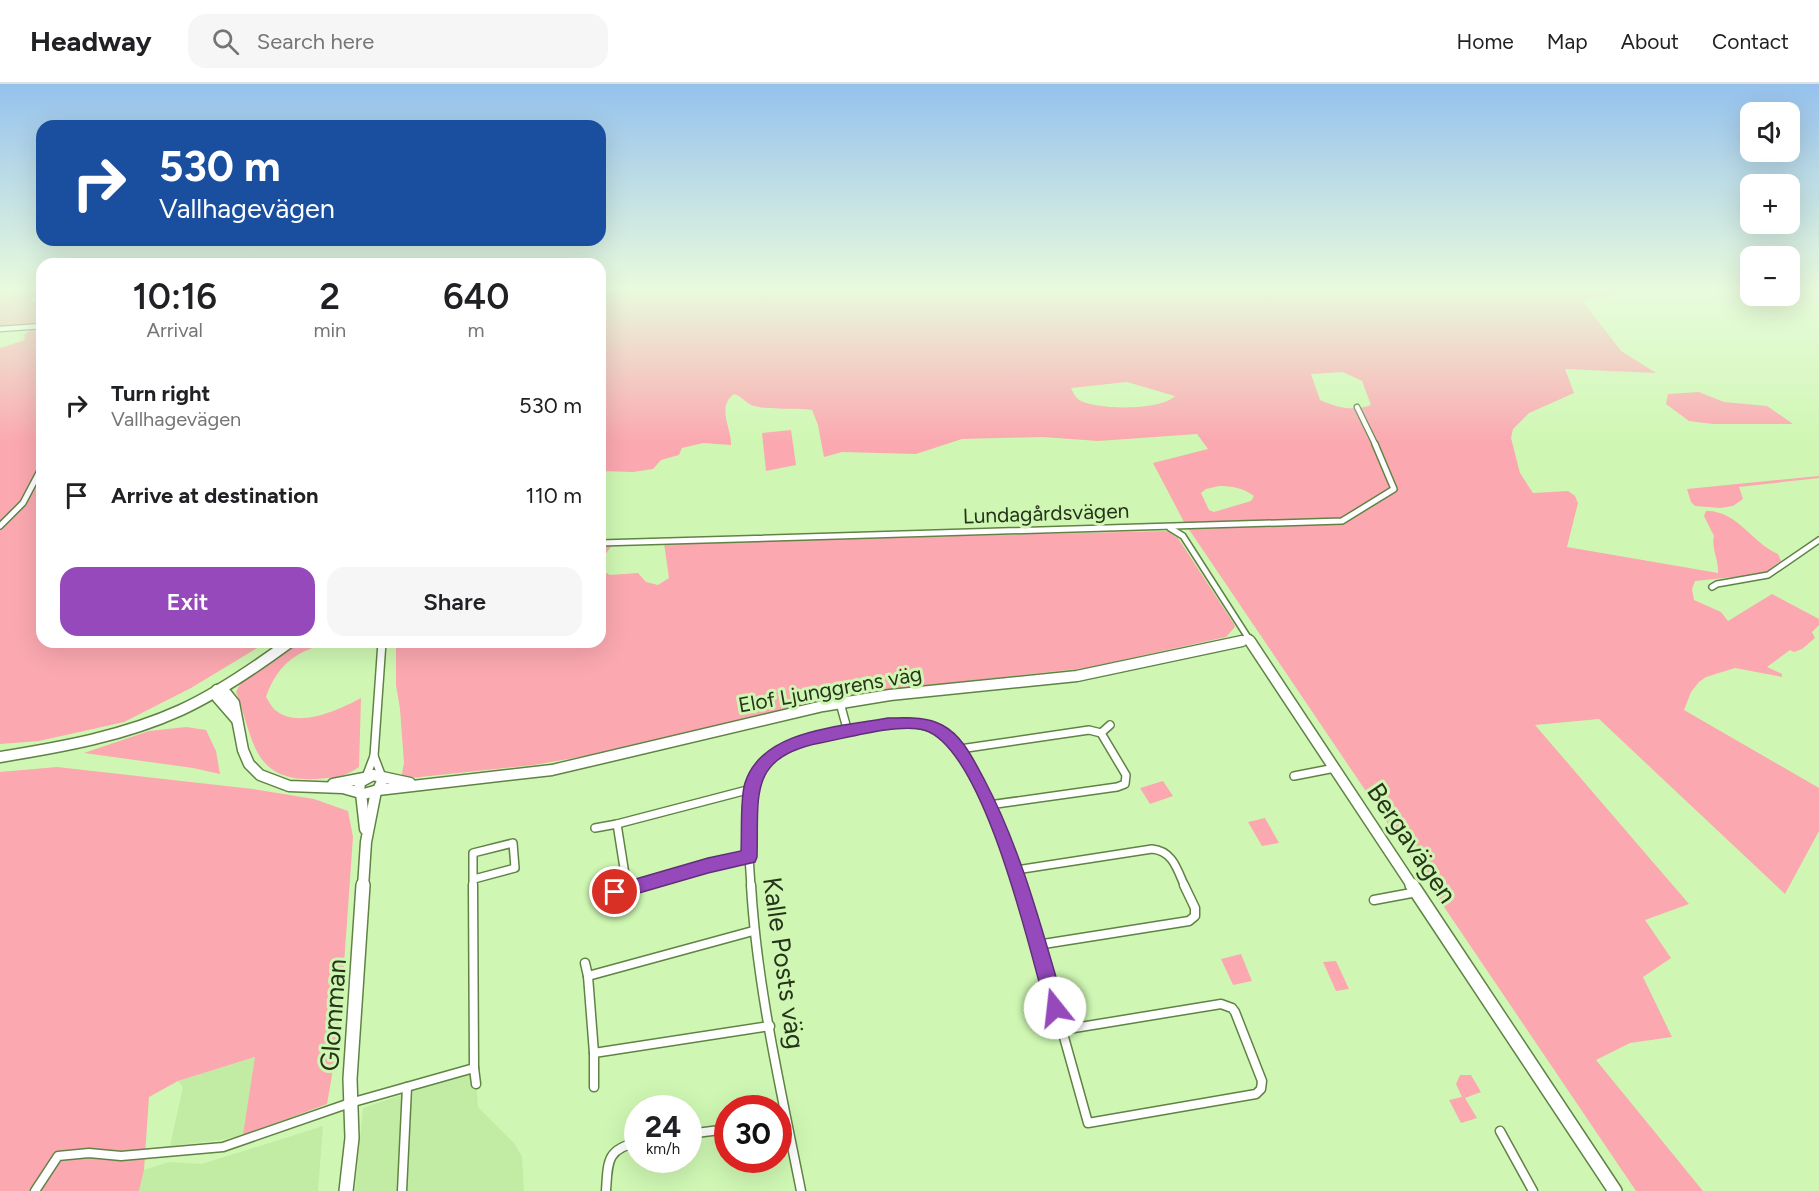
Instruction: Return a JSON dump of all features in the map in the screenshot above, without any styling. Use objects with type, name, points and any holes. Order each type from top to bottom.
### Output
[{"type":"street","name":"Lundagårdsvägen","points":[[606,543],[1342,521],[1394,489],[1357,407]]},
{"type":"street","points":[[0,526],[23,503],[36,480]]},
{"type":"street","name":"Bergavägen","points":[[1167,527],[1177,530],[1183,536],[1615,1191]]},
{"type":"street","points":[[1712,587],[1717,584],[1768,575],[1819,540]]},
{"type":"street","name":"Elof Ljunggrens väg","points":[[360,792],[369,794],[377,790],[418,784],[552,770],[628,754],[787,713],[840,703],[890,695],[1077,676],[1249,639]]},
{"type":"street","points":[[0,757],[49,750],[129,728],[168,714],[217,690],[281,648]]},
{"type":"street","points":[[217,690],[217,697],[238,722],[243,750],[249,764],[260,775],[289,786],[318,786],[360,792],[358,785],[365,778],[374,756],[382,648]]},
{"type":"street","points":[[840,703],[848,732]]},
{"type":"street","name":"Kalle Posts väg","points":[[780,1095],[753,931],[749,857],[751,789],[759,768],[776,751],[800,741],[888,724],[922,724],[938,729],[960,749],[990,805],[1016,870],[1061,1030],[1088,1123],[1256,1094],[1261,1089],[1262,1081],[1235,1012],[1227,1005],[1221,1004],[1061,1030]]},
{"type":"street","points":[[1101,733],[1110,725]]},
{"type":"street","points":[[960,749],[1089,730],[1101,733],[1126,775],[1125,784],[990,805]]},
{"type":"street","points":[[374,756],[382,778]]},
{"type":"street","points":[[1294,776],[1335,768]]},
{"type":"street","name":"Elof Ljunggrens väg","points":[[365,778],[373,775],[418,784]]},
{"type":"street","points":[[318,786],[365,778]]},
{"type":"street","name":"Glomman","points":[[346,1191],[352,1138],[350,1103],[366,842],[377,790],[382,778]]},
{"type":"street","points":[[594,828],[751,789]]},
{"type":"street","name":"Glomman","points":[[360,792],[366,842]]},
{"type":"street","points":[[617,824],[627,887]]},
{"type":"street","points":[[474,879],[515,868],[513,843],[473,853],[476,1084]]},
{"type":"street","points":[[1016,870],[1152,849],[1162,850],[1170,855],[1195,908],[1196,916],[1189,921],[1037,945]]},
{"type":"street","points":[[601,895],[708,865],[749,857]]},
{"type":"street","points":[[1374,900],[1418,892]]},
{"type":"street","points":[[588,976],[753,931]]},
{"type":"street","points":[[585,963],[594,1053],[594,1087]]},
{"type":"street","points":[[594,1053],[770,1026]]},
{"type":"street","points":[[35,1191],[58,1156],[89,1153],[121,1156],[223,1147],[350,1103],[474,1068]]},
{"type":"street","points":[[402,1191],[407,1087]]},
{"type":"street","points":[[1500,1131],[1532,1191]]},
{"type":"street","points":[[606,1191],[608,1159],[624,1144]]},
{"type":"street","name":"Kalle Posts väg","points":[[792,1155],[801,1191]]},
{"type":"shaded area","points":[[25,340],[36,340],[36,648],[257,648],[191,688],[124,722],[39,741],[0,744],[0,348]]},
{"type":"shaded area","points":[[606,340],[1612,340],[1621,351],[1656,373],[1565,369],[1574,393],[1529,413],[1513,429],[1511,438],[1520,473],[1533,493],[1568,491],[1575,496],[1578,503],[1567,547],[1718,573],[1714,536],[1704,516],[1706,511],[1717,512],[1736,521],[1778,554],[1781,561],[1763,574],[1695,581],[1692,589],[1694,600],[1721,612],[1728,621],[1772,594],[1819,619],[1819,625],[1812,632],[1815,638],[1802,649],[1794,652],[1790,650],[1767,667],[1782,674],[1782,677],[1735,668],[1706,677],[1691,692],[1684,710],[1819,788],[1819,831],[1785,894],[1599,719],[1535,725],[1689,904],[1645,920],[1671,958],[1643,977],[1672,1037],[1630,1043],[1596,1060],[1703,1191],[1636,1191],[1184,522],[1153,463],[1208,449],[1197,434],[1098,441],[1043,437],[962,439],[916,454],[842,452],[824,457],[818,425],[812,410],[776,409],[751,405],[734,394],[726,405],[725,412],[731,445],[703,443],[682,448],[679,455],[661,460],[653,469],[633,472],[606,471]],"holes":[[[1343,372],[1362,381],[1371,405],[1345,408],[1320,400],[1311,374]],[[1127,382],[1175,396],[1167,401],[1143,406],[1099,406],[1079,400],[1071,388]],[[1219,486],[1233,487],[1254,496],[1251,501],[1214,512],[1209,510],[1201,493],[1206,489]]]},
{"type":"shaded area","points":[[1699,392],[1724,402],[1767,406],[1793,424],[1713,424],[1689,421],[1666,404],[1668,394]]},
{"type":"shaded area","points":[[791,430],[796,465],[766,471],[762,433]]},
{"type":"shaded area","points":[[1819,476],[1819,478],[1739,487],[1743,499],[1733,506],[1720,508],[1695,506],[1691,502],[1687,489]]},
{"type":"shaded area","points":[[1168,531],[1178,538],[1235,627],[1226,637],[1086,668],[840,695],[631,748],[534,765],[401,779],[404,763],[396,685],[396,648],[606,648],[606,573],[610,575],[638,573],[646,582],[658,585],[669,578],[664,543]]},
{"type":"shaded area","points":[[606,544],[613,544],[606,553]]},
{"type":"shaded area","points":[[290,648],[312,648],[299,654],[283,667],[266,697],[274,709],[294,718],[318,716],[361,698],[359,767],[344,775],[316,779],[295,778],[279,773],[267,765],[258,754],[252,741],[236,692],[240,684]]},
{"type":"shaded area","points":[[186,727],[206,730],[216,751],[220,774],[193,768],[84,753],[149,731]]},
{"type":"shaded area","points":[[57,767],[253,789],[314,799],[348,811],[353,837],[339,1035],[327,1104],[243,1135],[255,1057],[178,1081],[149,1097],[144,1170],[139,1191],[0,1191],[0,772]]},
{"type":"shaded area","points":[[1163,781],[1173,796],[1150,804],[1140,788]]},
{"type":"shaded area","points":[[1265,818],[1279,843],[1262,846],[1248,822]]},
{"type":"shaded area","points":[[1241,954],[1252,981],[1233,985],[1221,959]]},
{"type":"shaded area","points":[[1336,961],[1349,989],[1336,991],[1323,962]]},
{"type":"shaded area","points":[[282,1049],[309,1111],[243,1135],[170,1146],[183,1087],[178,1081]]},
{"type":"shaded area","points":[[475,1070],[478,1107],[514,1143],[522,1157],[524,1191],[355,1191],[363,1108]]},
{"type":"shaded area","points":[[1460,1075],[1471,1075],[1481,1092],[1465,1098],[1477,1118],[1461,1123],[1449,1100],[1462,1097],[1456,1084]]},
{"type":"shaded area","points":[[323,1126],[318,1191],[139,1191],[144,1170],[169,1162],[202,1164]]},
{"type":"route","points":[[615,892],[708,865],[749,857],[752,784],[763,763],[776,751],[806,740],[888,724],[909,722],[922,724],[938,729],[960,749],[990,805],[1016,870],[1055,1008]]}]
